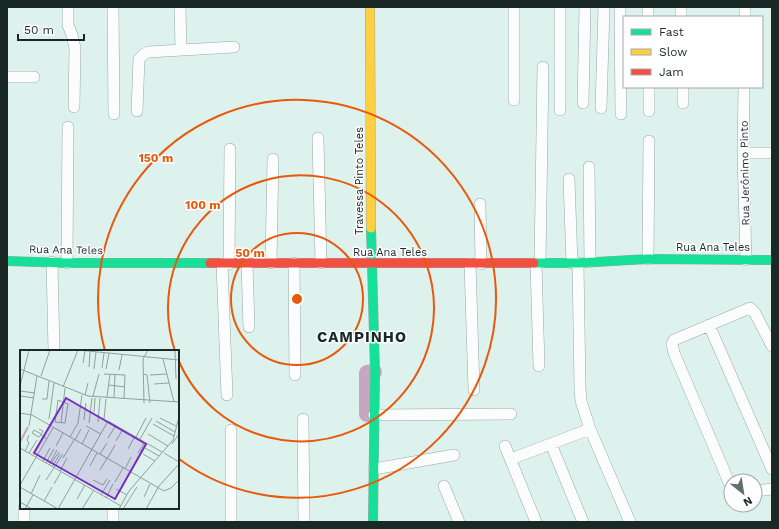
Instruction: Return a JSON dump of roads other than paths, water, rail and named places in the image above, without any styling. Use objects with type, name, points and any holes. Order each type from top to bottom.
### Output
[{"type":"street","points":[[68,7],[68,25],[72,35],[74,48],[74,107]]},
{"type":"street","points":[[113,7],[114,114]]},
{"type":"street","points":[[180,7],[181,50]]},
{"type":"street","name":"Travessa Pinto Teles","points":[[370,7],[371,264],[375,372],[373,522]]},
{"type":"street","points":[[514,7],[514,100]]},
{"type":"street","points":[[560,7],[560,110]]},
{"type":"street","points":[[583,103],[585,7]]},
{"type":"street","points":[[601,108],[604,7]]},
{"type":"street","points":[[620,7],[621,114]]},
{"type":"street","points":[[137,111],[139,59],[141,56],[148,52],[234,47]]},
{"type":"street","points":[[539,366],[538,263],[543,67]]},
{"type":"street","points":[[7,77],[34,77]]},
{"type":"street","points":[[649,88],[649,111]]},
{"type":"street","points":[[683,88],[683,103]]},
{"type":"street","name":"Rua Jerônimo Pinto","points":[[744,88],[746,260]]},
{"type":"street","points":[[67,263],[68,127]]},
{"type":"street","points":[[318,138],[321,263]]},
{"type":"street","points":[[648,259],[649,141]]},
{"type":"street","points":[[227,395],[226,264],[230,149]]},
{"type":"street","points":[[744,153],[772,153]]},
{"type":"street","points":[[271,263],[272,159]]},
{"type":"street","points":[[589,167],[590,262]]},
{"type":"street","points":[[569,179],[575,263],[581,401],[590,429],[630,522]]},
{"type":"street","points":[[480,204],[481,264]]},
{"type":"street","name":"Rua Ana Teles","points":[[7,261],[67,263],[481,264],[575,263],[648,259],[772,260]]},
{"type":"street","points":[[52,262],[54,350]]},
{"type":"street","points":[[294,263],[295,375]]},
{"type":"street","points":[[247,264],[249,327]]},
{"type":"street","points":[[470,264],[474,390]]},
{"type":"street","points":[[725,473],[672,344],[674,340],[750,308],[755,313],[772,346]]},
{"type":"street","points":[[709,325],[772,469]]},
{"type":"street","points":[[374,415],[511,414]]},
{"type":"street","points":[[303,419],[304,522]]},
{"type":"street","points":[[511,460],[590,429]]},
{"type":"street","points":[[231,430],[232,522]]},
{"type":"street","points":[[551,444],[583,522]]},
{"type":"street","points":[[505,446],[536,522]]},
{"type":"street","points":[[374,469],[454,455]]},
{"type":"street","points":[[444,486],[459,522]]},
{"type":"street","points":[[24,509],[24,522]]},
{"type":"street","points":[[113,509],[113,522]]},
{"type":"waterway","points":[[367,414],[367,373],[374,372]]},
{"type":"district","name":"CAMPINHO","points":[[362,337]]}]
